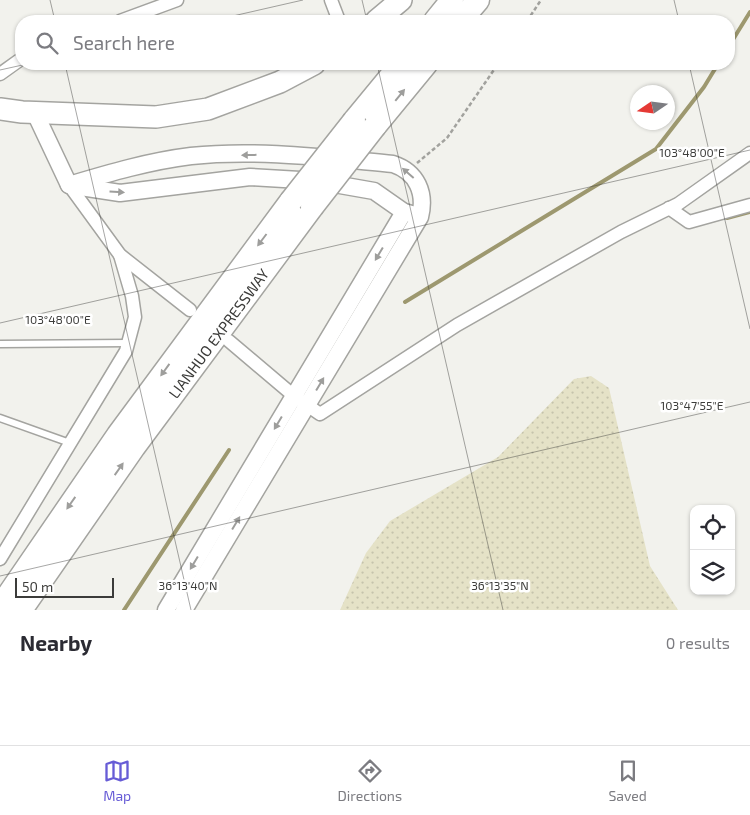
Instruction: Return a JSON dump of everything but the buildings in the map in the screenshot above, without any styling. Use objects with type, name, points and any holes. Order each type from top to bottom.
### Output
[{"type":"highway","points":[[383,15],[401,0]]},
{"type":"highway","points":[[440,15],[452,0]]},
{"type":"highway","points":[[465,15],[478,0]]},
{"type":"highway","points":[[0,109],[35,113],[156,116],[208,109],[280,82],[303,70]]},
{"type":"highway","name":"LIANHUO EXPRESSWAY","points":[[365,124],[397,70]]},
{"type":"highway","name":"LIANHUO EXPRESSWAY","points":[[0,607],[118,435],[365,124],[420,70]]},
{"type":"highway","name":"LIANHUO EXPRESSWAY","points":[[21,610],[302,204]]},
{"type":"street","points":[[137,15],[178,0]]},
{"type":"street","points":[[331,0],[337,15]]},
{"type":"street","points":[[0,74],[15,63]]},
{"type":"street","points":[[35,113],[69,185],[120,255],[190,310]]},
{"type":"street","points":[[229,341],[320,414],[457,325],[621,232],[669,208],[750,153]]},
{"type":"street","points":[[69,185],[114,171],[192,156],[285,154],[393,164],[408,171],[414,177],[421,192],[412,214],[301,400],[184,610]]},
{"type":"street","points":[[69,185],[120,193],[250,177],[316,181],[374,191],[412,214]]},
{"type":"street","points":[[669,208],[689,222],[750,205]]},
{"type":"street","points":[[0,559],[126,351],[135,318],[132,296],[120,255]]},
{"type":"street","points":[[166,610],[301,400]]},
{"type":"lane","points":[[0,344],[128,343]]},
{"type":"lane","points":[[0,418],[70,444]]},
{"type":"path","points":[[531,15],[541,0]]},
{"type":"path","points":[[408,171],[447,138],[494,70]]},
{"type":"shaded area","points":[[591,376],[609,388],[650,566],[678,610],[340,610],[366,553],[390,521],[498,457],[574,379]]},
{"type":"waterway","points":[[735,36],[750,12]]},
{"type":"waterway","points":[[405,302],[656,149],[704,87],[714,70]]},
{"type":"waterway","points":[[727,218],[750,212]]},
{"type":"waterway","points":[[124,610],[229,450]]}]
